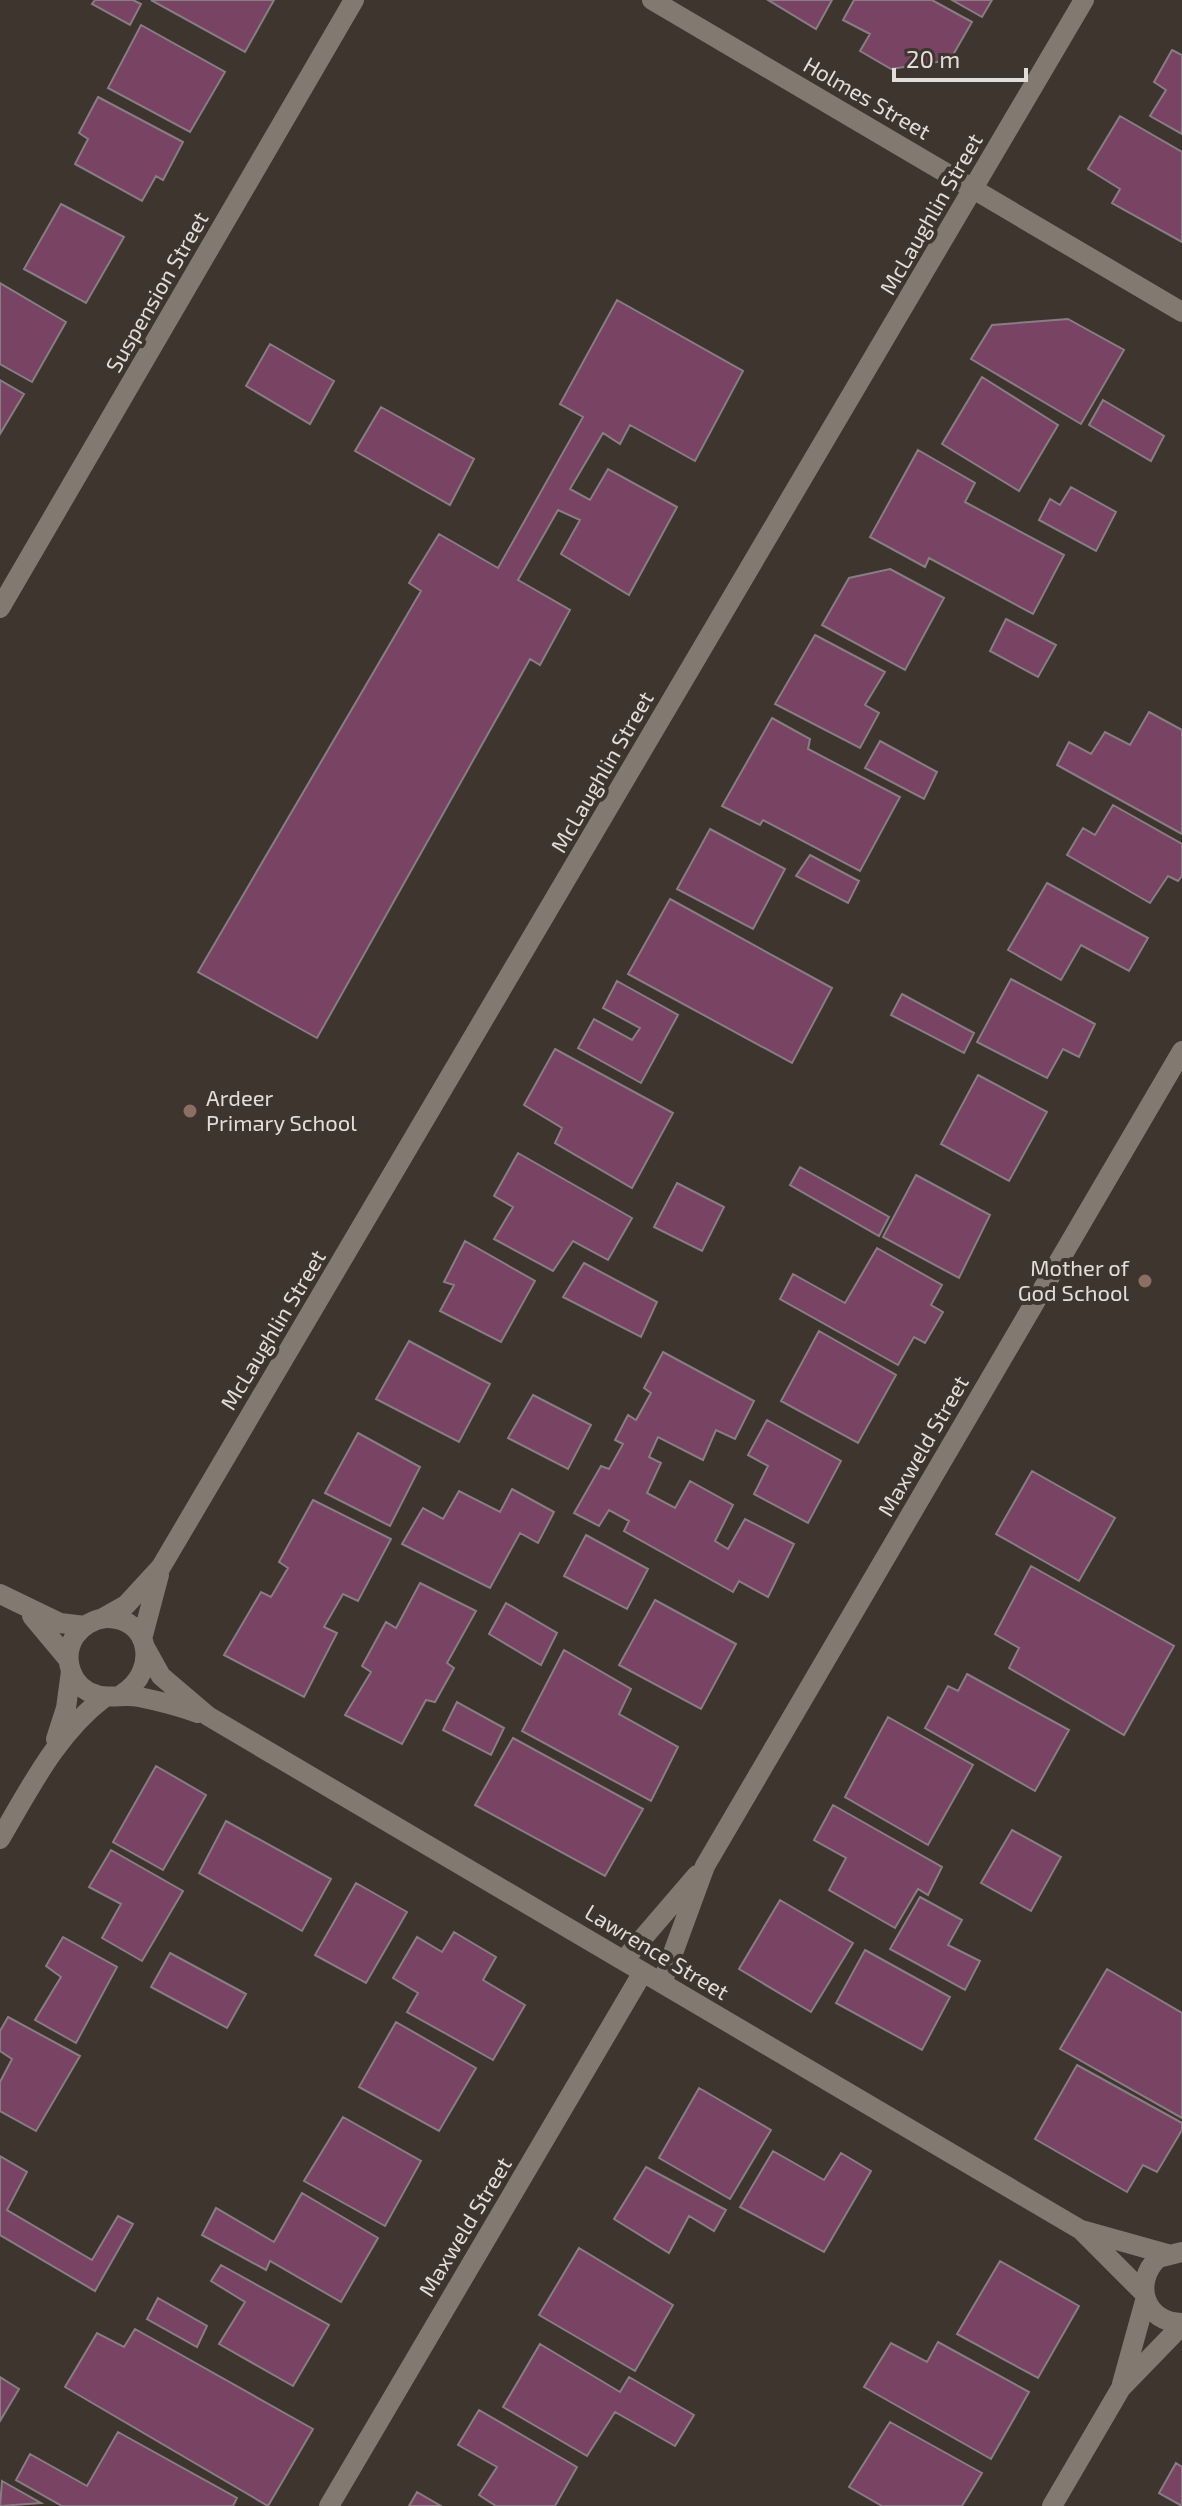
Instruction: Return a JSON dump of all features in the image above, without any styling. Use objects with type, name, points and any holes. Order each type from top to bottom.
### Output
[{"type":"street","name":"Suspension Street","points":[[0,608],[354,0]]},
{"type":"street","name":"Holmes Street","points":[[652,0],[1182,312]]},
{"type":"street","name":"McLaughlin Street","points":[[94,1622],[126,1605],[161,1567],[1084,0]]},
{"type":"street","name":"Maxweld Street","points":[[662,1983],[705,1866],[1182,1051]]},
{"type":"street","name":"McLaughlin Street","points":[[144,1644],[161,1567]]},
{"type":"street","points":[[0,1594],[27,1610],[60,1623],[126,1623],[144,1644],[145,1670],[140,1681],[84,1712],[52,1750],[0,1839]]},
{"type":"street","points":[[27,1610],[85,1689],[114,1695]]},
{"type":"street","points":[[52,1750],[66,1708],[69,1665],[76,1635],[94,1622]]},
{"type":"street","name":"Lawrence Street","points":[[144,1644],[161,1676],[208,1716],[1081,2230],[1161,2319],[1182,2324]]},
{"type":"street","name":"Lawrence Street","points":[[114,1695],[208,1716]]},
{"type":"street","name":"Maxweld Street","points":[[624,1960],[705,1866]]},
{"type":"street","name":"Maxweld Street","points":[[329,2506],[643,1972]]},
{"type":"street","name":"Lawrence Street","points":[[1081,2230],[1177,2251]]},
{"type":"street","points":[[1121,2388],[1144,2297],[1146,2274],[1158,2258],[1177,2251]]},
{"type":"street","points":[[1052,2506],[1121,2388],[1182,2324]]},
{"type":"building","points":[[95,0],[133,0],[141,4],[130,25],[92,4]]},
{"type":"building","points":[[151,0],[274,0],[245,52]]},
{"type":"building","points":[[768,0],[832,0],[816,29]]},
{"type":"building","points":[[854,0],[932,0],[972,22],[950,60],[891,69],[860,51],[870,34],[843,20]]},
{"type":"building","points":[[952,0],[992,0],[982,17]]},
{"type":"building","points":[[141,25],[225,72],[190,132],[108,88]]},
{"type":"building","points":[[1172,50],[1182,55],[1182,134],[1150,116],[1166,90],[1154,82]]},
{"type":"building","points":[[98,97],[183,142],[163,180],[156,176],[142,201],[75,164],[88,139],[79,133]]},
{"type":"building","points":[[1120,116],[1182,152],[1182,242],[1112,203],[1120,189],[1088,169]]},
{"type":"building","points":[[61,204],[124,237],[86,303],[24,269]]},
{"type":"building","points":[[0,283],[66,322],[32,382],[0,364]]},
{"type":"building","name":"Ardeer Primary School","points":[[617,300],[743,371],[695,461],[630,425],[620,444],[603,433],[570,489],[590,500],[608,469],[677,507],[629,595],[561,554],[580,520],[558,510],[518,580],[570,610],[540,665],[530,659],[317,1038],[198,972],[421,591],[409,583],[439,534],[498,568],[583,417],[560,404]]},
{"type":"building","points":[[1068,319],[1124,350],[1081,424],[971,359],[992,325]]},
{"type":"building","points":[[270,344],[334,381],[310,424],[246,386]]},
{"type":"building","points":[[982,377],[1058,425],[1019,491],[942,444]]},
{"type":"building","points":[[0,380],[24,394],[0,434]]},
{"type":"building","points":[[1103,400],[1164,436],[1151,461],[1089,425]]},
{"type":"building","points":[[381,407],[474,459],[450,505],[355,451]]},
{"type":"building","points":[[918,450],[975,483],[965,502],[1064,555],[1033,614],[929,558],[925,567],[870,537]]},
{"type":"building","points":[[1071,487],[1116,512],[1096,551],[1039,520],[1050,499],[1060,505]]},
{"type":"building","points":[[890,569],[944,598],[905,670],[822,625],[849,578]]},
{"type":"building","points":[[1006,619],[1056,645],[1038,677],[990,651]]},
{"type":"building","points":[[815,635],[885,672],[865,705],[879,713],[860,748],[775,704]]},
{"type":"building","points":[[1149,712],[1182,730],[1182,834],[1057,765],[1069,742],[1091,754],[1105,732],[1130,745]]},
{"type":"building","points":[[772,718],[810,739],[808,749],[900,797],[860,871],[763,820],[760,825],[722,806]]},
{"type":"building","points":[[880,741],[937,772],[924,799],[865,768]]},
{"type":"building","points":[[1113,805],[1182,844],[1182,876],[1178,881],[1168,876],[1150,903],[1067,855],[1083,828],[1095,835]]},
{"type":"building","points":[[710,829],[785,869],[753,929],[677,889]]},
{"type":"building","points":[[810,855],[859,881],[848,903],[796,876]]},
{"type":"building","points":[[1047,883],[1148,938],[1129,971],[1081,945],[1061,980],[1008,950]]},
{"type":"building","points":[[670,899],[832,988],[792,1063],[628,974]]},
{"type":"building","points":[[1011,979],[1095,1024],[1079,1057],[1063,1049],[1047,1078],[977,1042]]},
{"type":"building","points":[[617,981],[678,1015],[641,1083],[578,1048],[594,1019],[632,1040],[640,1028],[603,1008]]},
{"type":"building","points":[[902,994],[974,1033],[964,1053],[891,1015]]},
{"type":"building","points":[[555,1049],[673,1113],[632,1188],[555,1143],[562,1128],[524,1105]]},
{"type":"building","points":[[978,1075],[1047,1112],[1009,1181],[941,1144]]},
{"type":"building","points":[[518,1153],[632,1218],[608,1260],[573,1241],[553,1271],[494,1239],[513,1207],[494,1196]]},
{"type":"building","points":[[800,1167],[889,1217],[879,1236],[790,1185]]},
{"type":"building","points":[[916,1175],[990,1215],[959,1278],[883,1237]]},
{"type":"building","points":[[677,1183],[724,1207],[702,1251],[654,1227]]},
{"type":"building","points":[[465,1241],[535,1281],[501,1342],[440,1311],[454,1285],[444,1282]]},
{"type":"building","points":[[877,1248],[942,1285],[931,1305],[943,1312],[925,1343],[914,1337],[898,1365],[780,1299],[793,1274],[845,1303]]},
{"type":"building","points":[[584,1263],[657,1302],[641,1337],[563,1297]]},
{"type":"building","points":[[819,1331],[896,1375],[858,1443],[781,1401]]},
{"type":"building","points":[[409,1341],[490,1384],[459,1442],[376,1399]]},
{"type":"building","points":[[663,1352],[754,1401],[735,1439],[716,1430],[703,1460],[658,1437],[649,1457],[661,1463],[647,1493],[675,1508],[690,1481],[733,1505],[715,1541],[728,1549],[745,1519],[794,1544],[768,1597],[739,1581],[733,1592],[624,1531],[629,1521],[609,1510],[599,1526],[574,1513],[601,1466],[609,1469],[623,1444],[615,1440],[628,1415],[636,1420],[651,1393],[644,1388]]},
{"type":"building","points":[[533,1395],[591,1425],[568,1469],[508,1438]]},
{"type":"building","points":[[767,1420],[841,1461],[808,1523],[754,1494],[768,1466],[748,1455]]},
{"type":"building","points":[[358,1433],[420,1467],[390,1526],[325,1493]]},
{"type":"building","points":[[1032,1471],[1115,1518],[1079,1581],[996,1534]]},
{"type":"building","points":[[512,1489],[554,1512],[538,1543],[520,1533],[490,1588],[402,1544],[423,1508],[443,1519],[459,1491],[500,1512]]},
{"type":"building","points":[[313,1500],[391,1539],[358,1601],[343,1594],[324,1627],[337,1633],[304,1697],[224,1655],[261,1592],[271,1597],[288,1568],[279,1562]]},
{"type":"building","points":[[586,1535],[648,1569],[627,1609],[564,1576]]},
{"type":"building","points":[[1031,1566],[1174,1646],[1124,1735],[1009,1668],[1019,1648],[995,1634]]},
{"type":"building","points":[[420,1583],[476,1611],[447,1663],[454,1668],[435,1702],[426,1700],[402,1744],[345,1715],[371,1672],[362,1666],[386,1622],[396,1628]]},
{"type":"building","points":[[655,1600],[736,1644],[701,1709],[619,1665]]},
{"type":"building","points":[[506,1603],[557,1633],[541,1665],[489,1634]]},
{"type":"building","points":[[564,1650],[631,1689],[619,1714],[678,1747],[651,1801],[522,1731]]},
{"type":"building","points":[[967,1674],[1069,1730],[1035,1791],[925,1728],[948,1686],[958,1691]]},
{"type":"building","points":[[457,1702],[504,1728],[491,1755],[443,1730]]},
{"type":"building","points":[[888,1717],[973,1765],[928,1845],[845,1797]]},
{"type":"building","points":[[513,1738],[643,1809],[605,1876],[475,1805]]},
{"type":"building","points":[[156,1766],[206,1795],[163,1870],[113,1842]]},
{"type":"building","points":[[833,1805],[942,1867],[928,1895],[918,1889],[895,1928],[829,1890],[846,1858],[814,1840]]},
{"type":"building","points":[[226,1821],[331,1879],[302,1931],[199,1873]]},
{"type":"building","points":[[1012,1830],[1061,1857],[1031,1911],[981,1883]]},
{"type":"building","points":[[111,1850],[183,1891],[142,1961],[102,1938],[121,1904],[89,1887]]},
{"type":"building","points":[[356,1883],[407,1912],[366,1983],[315,1955]]},
{"type":"building","points":[[920,1897],[962,1920],[948,1945],[980,1961],[965,1990],[890,1949]]},
{"type":"building","points":[[780,1900],[853,1943],[811,2012],[739,1969]]},
{"type":"building","points":[[454,1932],[496,1957],[483,1980],[525,2005],[493,2060],[407,2012],[418,1993],[393,1978],[417,1937],[442,1952]]},
{"type":"building","points":[[63,1937],[117,1967],[76,2043],[35,2020],[61,1977],[46,1966]]},
{"type":"building","points":[[865,1950],[950,1997],[922,2050],[836,2003]]},
{"type":"building","points":[[170,1953],[246,1994],[227,2028],[151,1987]]},
{"type":"building","points":[[1107,1969],[1182,2013],[1182,2118],[1060,2049]]},
{"type":"building","points":[[8,2017],[80,2056],[36,2131],[0,2111],[0,2082],[12,2059],[0,2051],[0,2031]]},
{"type":"building","points":[[396,2022],[476,2068],[439,2131],[359,2087]]},
{"type":"building","points":[[1077,2065],[1182,2123],[1182,2130],[1157,2172],[1143,2165],[1127,2192],[1035,2139]]},
{"type":"building","points":[[699,2088],[771,2130],[730,2199],[659,2158]]},
{"type":"building","points":[[343,2117],[421,2161],[385,2226],[304,2181]]},
{"type":"building","points":[[773,2151],[824,2180],[841,2153],[871,2171],[824,2252],[740,2207]]},
{"type":"building","points":[[0,2156],[27,2172],[7,2210],[92,2260],[118,2216],[133,2224],[95,2291],[0,2235]]},
{"type":"building","points":[[646,2167],[726,2210],[714,2231],[689,2216],[669,2253],[614,2219]]},
{"type":"building","points":[[302,2193],[378,2238],[341,2302],[270,2261],[266,2270],[202,2235],[216,2208],[274,2242]]},
{"type":"building","points":[[579,2248],[673,2305],[635,2371],[539,2315]]},
{"type":"building","points":[[1000,2261],[1079,2306],[1038,2378],[957,2334]]},
{"type":"building","points":[[221,2265],[329,2325],[293,2386],[219,2344],[245,2302],[211,2281]]},
{"type":"building","points":[[158,2298],[207,2326],[197,2347],[147,2319]]},
{"type":"building","points":[[135,2329],[313,2429],[268,2506],[65,2387],[97,2333],[124,2347]]},
{"type":"building","points":[[938,2342],[1029,2392],[991,2459],[864,2387],[891,2343],[927,2362]]},
{"type":"building","points":[[540,2344],[620,2392],[629,2377],[694,2415],[675,2446],[615,2412],[587,2456],[503,2407]]},
{"type":"building","points":[[0,2377],[19,2389],[0,2421]]},
{"type":"building","points":[[479,2410],[577,2467],[555,2506],[496,2506],[479,2495],[497,2467],[458,2445]]},
{"type":"building","points":[[890,2422],[982,2473],[962,2506],[882,2506],[849,2487]]},
{"type":"building","points":[[118,2432],[237,2498],[233,2506],[62,2506],[16,2480],[30,2454],[87,2486]]},
{"type":"building","points":[[1176,2463],[1182,2467],[1182,2506],[1159,2493]]},
{"type":"building","points":[[2,2481],[41,2503],[0,2506]]},
{"type":"building","points":[[417,2492],[441,2506],[409,2506]]},
{"type":"place","name":"Ardeer Primary School","points":[[190,1111]]},
{"type":"place","name":"Mother of God School","points":[[1145,1281]]}]
